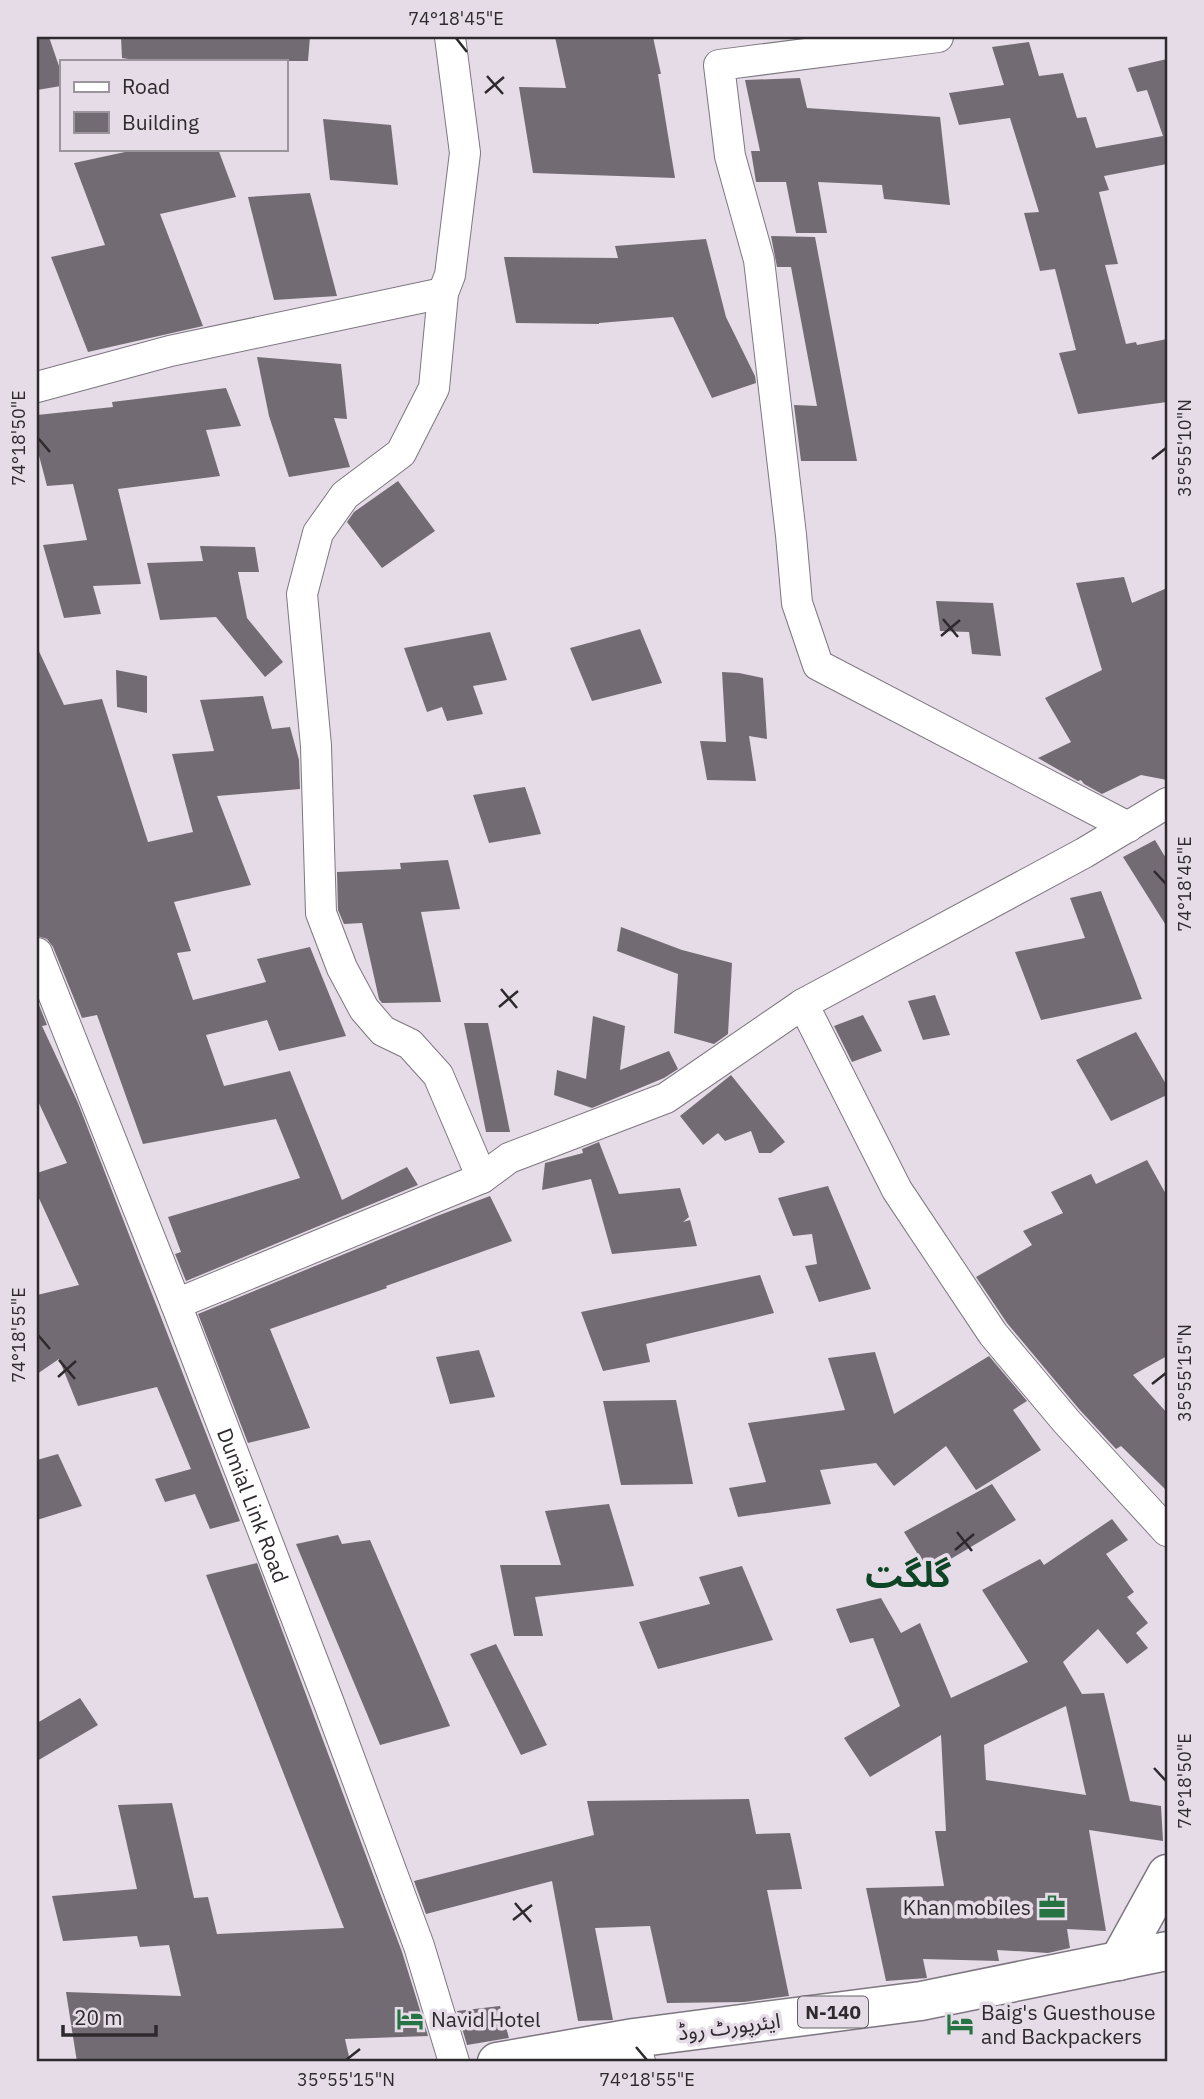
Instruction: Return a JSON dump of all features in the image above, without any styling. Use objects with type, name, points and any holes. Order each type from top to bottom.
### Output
[{"type":"main road","points":[[1119,1961],[1167,1874]]},
{"type":"main road","name":"ایئرپورٹ روڈ","points":[[497,2062],[637,2050],[921,2001],[1167,1951]]},
{"type":"street","points":[[450,37],[465,153],[450,275],[443,293],[434,388],[401,453],[345,495],[318,533],[302,594],[316,746],[321,913],[342,968],[364,1009],[383,1031],[410,1044],[438,1075],[482,1178]]},
{"type":"street","points":[[937,37],[719,65],[730,156],[759,260],[792,535],[797,603],[818,665],[1128,827]]},
{"type":"street","points":[[37,387],[170,351],[443,293]]},
{"type":"street","points":[[176,1304],[482,1178],[509,1158],[666,1098],[803,1004],[1072,860],[1167,803]]},
{"type":"street","name":"Dumial Link Road","points":[[37,953],[176,1304],[419,1946],[454,2062]]},
{"type":"street","points":[[803,1004],[897,1190],[993,1334],[1066,1421],[1167,1531]]},
{"type":"building","points":[[37,37],[49,37],[60,69],[60,86],[37,90]]},
{"type":"building","points":[[121,37],[310,37],[308,61],[122,58]]},
{"type":"building","points":[[555,37],[653,37],[661,74],[658,74],[675,178],[533,173],[519,87],[566,88]]},
{"type":"building","points":[[1029,42],[1039,76],[1063,73],[1077,118],[1086,117],[1096,148],[1163,136],[1147,90],[1137,92],[1128,68],[1167,59],[1167,164],[1104,176],[1109,190],[1099,192],[1118,264],[1105,265],[1126,344],[1136,342],[1137,345],[1167,339],[1167,402],[1078,414],[1059,353],[1076,350],[1055,269],[1040,271],[1024,213],[1039,212],[1010,118],[959,125],[949,93],[1004,85],[992,47]]},
{"type":"building","points":[[800,78],[807,108],[940,117],[950,205],[884,199],[882,185],[818,182],[827,233],[796,233],[786,182],[756,182],[751,151],[760,151],[745,80]]},
{"type":"building","points":[[323,119],[391,125],[398,185],[330,180]]},
{"type":"building","points":[[134,150],[218,150],[236,197],[160,214],[203,326],[88,352],[51,257],[105,245],[74,163]]},
{"type":"building","points":[[310,193],[337,296],[274,300],[248,197]]},
{"type":"building","points":[[771,236],[815,237],[857,461],[801,461],[794,405],[817,406],[791,267],[777,267]]},
{"type":"building","points":[[706,239],[726,317],[756,383],[712,398],[673,317],[599,324],[516,323],[504,257],[618,258],[615,246]]},
{"type":"building","points":[[257,357],[341,364],[347,419],[334,418],[350,467],[289,477],[269,416]]},
{"type":"building","points":[[226,388],[241,426],[206,430],[220,476],[118,489],[141,584],[93,586],[101,614],[64,618],[43,545],[87,540],[73,484],[47,486],[37,448],[37,415],[113,407],[112,402]]},
{"type":"building","points":[[398,481],[435,531],[382,568],[347,522],[354,512]]},
{"type":"building","points":[[200,546],[255,547],[259,572],[238,572],[247,618],[283,662],[265,677],[216,617],[160,620],[147,563],[203,561]]},
{"type":"building","points":[[1124,577],[1132,603],[1167,588],[1167,780],[1141,775],[1102,794],[1038,758],[1071,742],[1045,698],[1102,670],[1076,583]]},
{"type":"building","points":[[936,601],[993,603],[1001,656],[972,654],[969,632],[940,631]]},
{"type":"building","points":[[640,629],[662,683],[592,701],[570,648]]},
{"type":"building","points":[[490,632],[507,680],[473,686],[483,714],[447,721],[442,707],[427,712],[404,648]]},
{"type":"building","points":[[37,647],[64,705],[102,699],[148,842],[193,832],[172,754],[214,751],[200,700],[263,696],[272,729],[290,727],[299,760],[300,789],[217,796],[251,885],[174,902],[191,951],[177,953],[193,1000],[266,982],[257,959],[310,947],[346,1036],[279,1051],[267,1020],[206,1035],[224,1086],[290,1071],[342,1200],[407,1167],[418,1185],[186,1281],[175,1254],[181,1252],[168,1217],[300,1178],[276,1119],[143,1144],[97,1015],[82,1018],[53,947],[47,939],[37,936]]},
{"type":"building","points":[[116,670],[147,676],[147,713],[117,707]]},
{"type":"building","points":[[722,672],[763,678],[767,739],[749,736],[756,781],[707,780],[700,741],[726,742]]},
{"type":"building","points":[[525,787],[541,834],[489,843],[473,795]]},
{"type":"building","points":[[1155,840],[1167,860],[1167,927],[1123,857]]},
{"type":"building","points":[[448,860],[460,909],[421,912],[441,1002],[382,1003],[362,923],[344,924],[338,910],[337,872],[401,869],[400,863]]},
{"type":"building","points":[[1101,891],[1142,999],[1041,1020],[1015,952],[1085,938],[1070,898]]},
{"type":"building","points":[[621,927],[682,950],[732,963],[728,1034],[714,1044],[674,1033],[678,974],[617,951]]},
{"type":"building","points":[[935,995],[950,1035],[923,1040],[908,1001]]},
{"type":"building","points":[[37,1000],[47,1025],[42,1026],[78,1103],[240,1521],[210,1529],[195,1494],[165,1502],[155,1479],[191,1469],[157,1387],[78,1406],[59,1359],[37,1374],[37,1295],[79,1285],[37,1194],[37,1173],[67,1163],[37,1099]]},
{"type":"building","points":[[863,1015],[882,1051],[852,1062],[834,1026]]},
{"type":"building","points":[[593,1016],[625,1026],[620,1070],[669,1051],[678,1069],[664,1078],[592,1108],[554,1095],[557,1070],[586,1079]]},
{"type":"building","points":[[464,1023],[488,1023],[510,1132],[486,1132]]},
{"type":"building","points":[[1136,1032],[1167,1086],[1167,1095],[1111,1121],[1076,1060]]},
{"type":"building","points":[[731,1075],[785,1142],[771,1153],[759,1153],[751,1131],[725,1141],[718,1133],[703,1145],[680,1116]]},
{"type":"building","points":[[599,1142],[619,1194],[680,1188],[689,1217],[683,1222],[690,1220],[697,1246],[612,1254],[591,1179],[542,1190],[545,1163],[583,1153],[582,1149]]},
{"type":"building","points":[[1147,1160],[1167,1196],[1167,1356],[1133,1375],[1167,1413],[1167,1491],[1121,1446],[1116,1449],[1079,1409],[1007,1323],[976,1277],[1032,1245],[1023,1231],[1063,1213],[1051,1192],[1091,1174],[1096,1184]]},
{"type":"building","points":[[828,1186],[871,1289],[819,1302],[805,1266],[817,1264],[812,1234],[793,1236],[778,1198]]},
{"type":"building","points":[[490,1196],[512,1241],[270,1329],[310,1428],[248,1443],[198,1314]]},
{"type":"building","points":[[760,1275],[774,1313],[646,1344],[650,1362],[603,1371],[581,1312]]},
{"type":"building","points":[[479,1350],[495,1397],[450,1404],[436,1357]]},
{"type":"building","points":[[875,1352],[894,1414],[989,1356],[1027,1401],[1013,1410],[1041,1450],[976,1490],[946,1446],[894,1486],[876,1463],[820,1470],[831,1504],[738,1517],[729,1488],[766,1482],[748,1423],[845,1410],[828,1358]]},
{"type":"building","points":[[676,1400],[693,1484],[621,1485],[603,1401]]},
{"type":"building","points":[[58,1454],[82,1506],[37,1520],[37,1460]]},
{"type":"building","points":[[992,1484],[1016,1520],[929,1572],[904,1532]]},
{"type":"building","points":[[609,1504],[634,1586],[535,1597],[543,1636],[514,1636],[500,1565],[561,1565],[545,1511]]},
{"type":"building","points":[[1112,1519],[1128,1540],[1106,1554],[1134,1592],[1127,1597],[1148,1623],[1136,1633],[1148,1648],[1127,1664],[1098,1629],[1063,1662],[1082,1694],[1104,1693],[1130,1801],[1161,1806],[1163,1841],[1089,1830],[1106,1931],[1067,1929],[1070,1948],[1048,1953],[997,1950],[999,1961],[923,1959],[927,1978],[886,1981],[866,1888],[944,1886],[935,1831],[946,1831],[941,1735],[870,1777],[844,1738],[900,1706],[873,1638],[850,1643],[836,1609],[881,1598],[901,1633],[920,1623],[951,1698],[1028,1662],[982,1590],[1040,1559],[1044,1565]],"holes":[[[1066,1706],[1086,1795],[986,1780],[984,1745]]]},
{"type":"building","points":[[338,1535],[342,1544],[370,1540],[450,1726],[380,1745],[296,1544]]},
{"type":"building","points":[[257,1563],[402,1952],[428,2036],[345,2039],[350,2061],[77,2062],[66,1992],[181,1996],[169,1945],[140,1947],[137,1936],[63,1941],[52,1896],[137,1889],[118,1805],[172,1803],[194,1898],[208,1897],[217,1934],[344,1928],[206,1575]]},
{"type":"building","points":[[742,1566],[773,1640],[658,1669],[639,1622],[710,1604],[699,1577]]},
{"type":"building","points":[[496,1644],[547,1745],[521,1755],[470,1654]]},
{"type":"building","points":[[80,1698],[98,1725],[37,1761],[37,1723]]},
{"type":"building","points":[[749,1799],[756,1834],[790,1833],[802,1889],[767,1890],[789,1996],[744,2002],[667,2003],[650,1926],[595,1928],[613,2020],[578,2021],[552,1881],[426,1914],[414,1881],[594,1835],[587,1801]]},
{"type":"building","points":[[500,2006],[509,2038],[467,2045],[457,2011]]},
{"type":"place","name":"Khan mobiles","points":[[1052,1907]]},
{"type":"place","name":"Navid Hotel","points":[[410,2019]]},
{"type":"place","name":"Baig's Guesthouse and Backpackers","points":[[960,2024]]},
{"type":"district","name":"گلگت","points":[[908,1574]]}]
